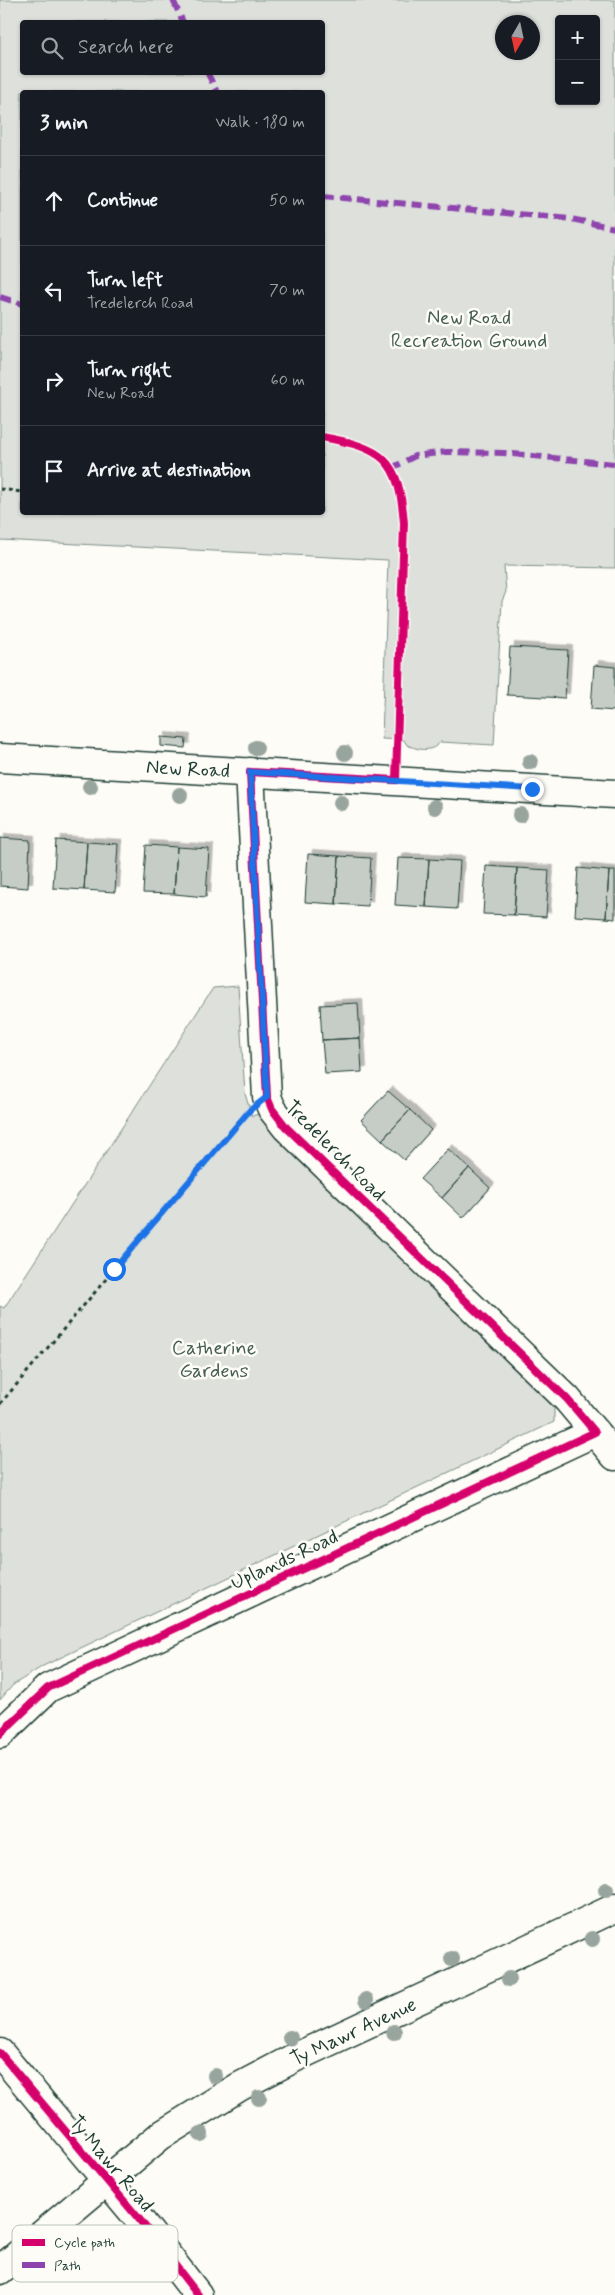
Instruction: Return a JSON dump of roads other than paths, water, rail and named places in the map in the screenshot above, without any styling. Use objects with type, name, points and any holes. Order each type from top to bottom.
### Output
[{"type":"street","name":"New Road","points":[[0,758],[615,794]]},
{"type":"street","name":"Tredelerch Road","points":[[250,772],[267,1097],[272,1109],[286,1127],[567,1399],[608,1444]]},
{"type":"street","name":"Uplands Road","points":[[0,1734],[48,1688],[608,1444]]},
{"type":"street","name":"Ty Mawr Avenue","points":[[53,2225],[167,2132],[271,2070],[615,1908]]},
{"type":"street","name":"Ty Mawr Road","points":[[0,2053],[142,2225]]},
{"type":"street","name":"Ty Mawr Avenue","points":[[0,2270],[12,2260]]},
{"type":"street","name":"Ty Mawr Road","points":[[178,2270],[198,2295]]},
{"type":"park label","name":"New Road Recreation Ground","points":[[469,328]]},
{"type":"park label","name":"Catherine Gardens","points":[[214,1358]]}]
